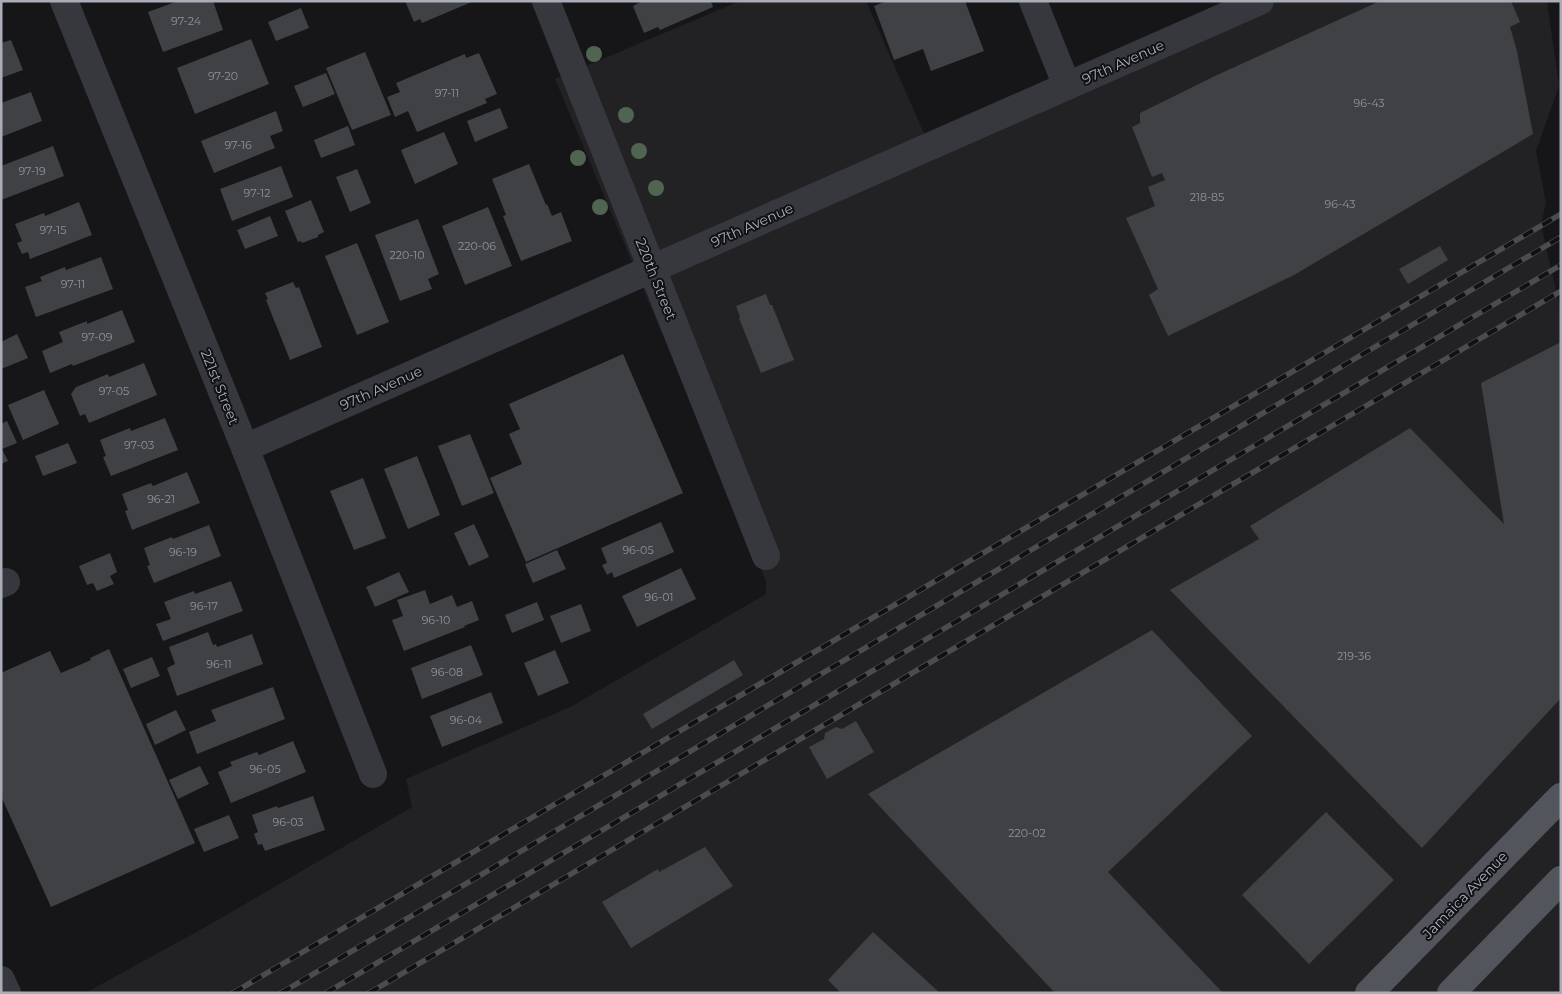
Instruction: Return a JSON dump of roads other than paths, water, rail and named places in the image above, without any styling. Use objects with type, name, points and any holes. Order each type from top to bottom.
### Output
[{"type":"main road","name":"Jamaica Avenue","points":[[1369,993],[1561,797]]},
{"type":"main road","points":[[1451,993],[1561,880]]},
{"type":"street","name":"221st Street","points":[[64,1],[245,448],[374,774]]},
{"type":"street","name":"220th Street","points":[[546,1],[766,556]]},
{"type":"street","points":[[1033,1],[1067,86]]},
{"type":"street","name":"97th Avenue","points":[[245,448],[1260,1]]},
{"type":"street","points":[[1,980],[7,993]]},
{"type":"railway","points":[[233,993],[1561,214]]},
{"type":"railway","points":[[281,993],[1561,237]]},
{"type":"railway","points":[[326,993],[1561,265]]},
{"type":"railway","points":[[369,993],[1561,291]]}]
